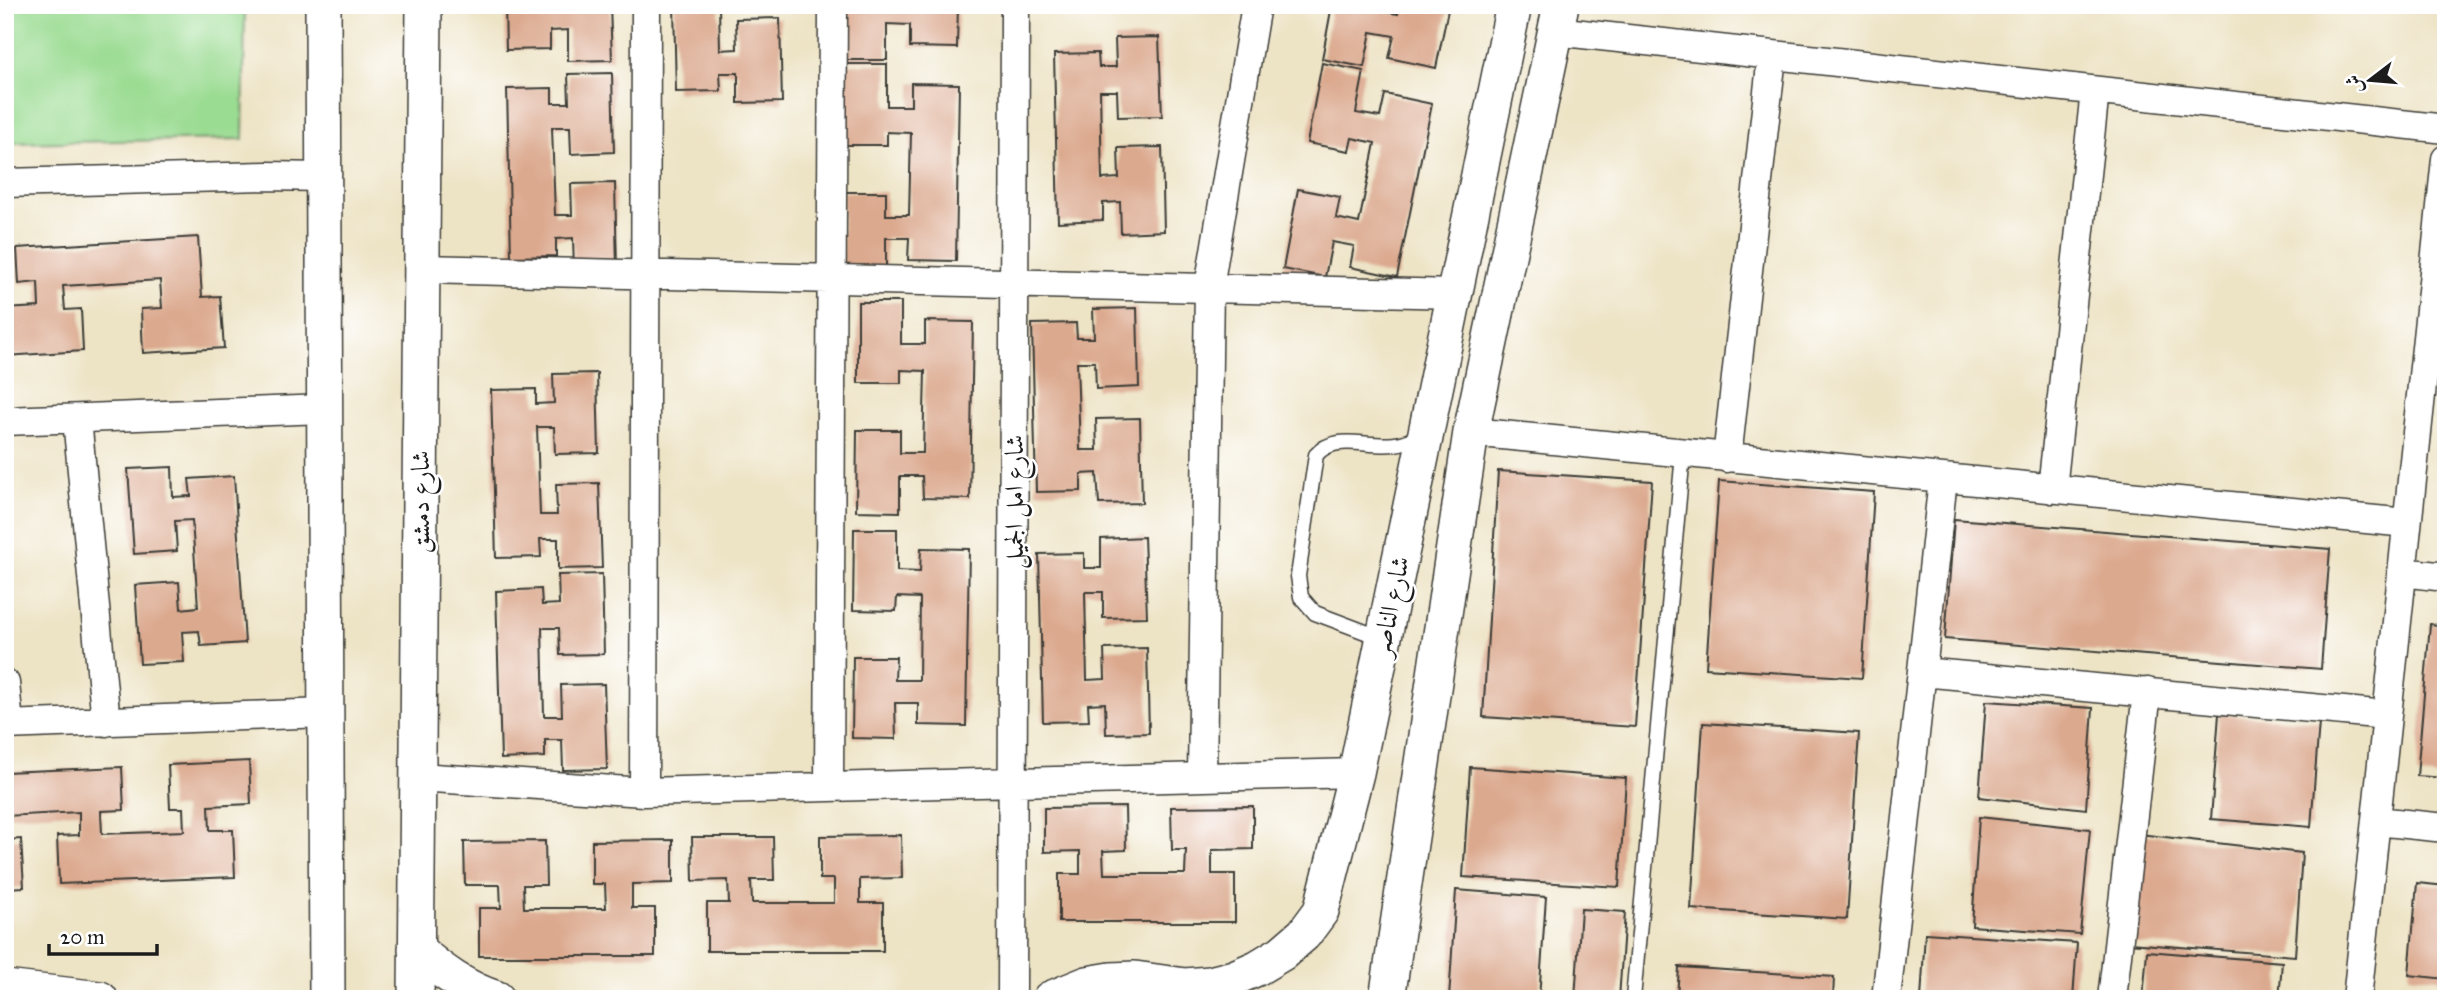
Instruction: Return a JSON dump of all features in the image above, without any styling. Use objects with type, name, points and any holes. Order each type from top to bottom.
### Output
[{"type":"street","points":[[323,5],[327,999]]},
{"type":"street","name":"شارع دمشق","points":[[416,999],[424,5]]},
{"type":"street","points":[[644,792],[646,5]]},
{"type":"street","points":[[829,786],[833,5]]},
{"type":"street","name":"شارع امل الجميل","points":[[1012,999],[1015,5]]},
{"type":"street","points":[[1202,776],[1209,287],[1256,5]]},
{"type":"street","name":"شارع الناصر","points":[[1050,999],[1087,984],[1111,980],[1135,979],[1185,986],[1234,978],[1282,953],[1304,934],[1321,911],[1356,773],[1514,5]]},
{"type":"street","points":[[1558,18],[1772,56],[2446,129]]},
{"type":"street","name":"شارع الناصر","points":[[1387,999],[1471,432],[1558,18]]},
{"type":"street","points":[[1727,458],[1772,56]]},
{"type":"street","points":[[2052,489],[2095,91]]},
{"type":"street","points":[[2357,999],[2407,523],[2437,320],[2446,159]]},
{"type":"street","points":[[5,183],[323,177]]},
{"type":"street","points":[[422,269],[1456,294]]},
{"type":"street","points":[[5,421],[324,409]]},
{"type":"street","points":[[78,419],[106,722]]},
{"type":"street","points":[[1471,432],[2407,523]]},
{"type":"street","points":[[1886,999],[1943,479]]},
{"type":"street","points":[[2402,572],[2446,577]]},
{"type":"street","points":[[1922,672],[2387,715]]},
{"type":"street","points":[[5,683],[7,724],[326,713]]},
{"type":"street","points":[[2112,999],[2147,692]]},
{"type":"street","points":[[418,777],[644,792],[1356,773]]},
{"type":"street","points":[[2375,821],[2446,828]]},
{"type":"street","points":[[416,949],[458,982],[498,999]]},
{"type":"street","points":[[5,988],[100,999]]},
{"type":"lane","points":[[1384,639],[1315,613],[1301,597],[1298,576],[1316,456],[1328,445],[1339,442],[1396,445],[1419,436],[1427,428]]},
{"type":"lane","points":[[1633,999],[1683,454]]},
{"type":"green space","points":[[5,5],[245,5],[243,139],[5,143]]},
{"type":"building","points":[[505,5],[610,5],[612,60],[568,61],[568,30],[550,31],[550,49],[506,50]]},
{"type":"building","points":[[674,5],[719,5],[720,50],[737,49],[736,19],[780,18],[782,102],[738,103],[738,73],[720,73],[721,91],[676,92]]},
{"type":"building","points":[[844,5],[958,5],[957,48],[910,47],[910,25],[887,24],[887,60],[844,60]]},
{"type":"building","points":[[1118,5],[1161,5],[1161,10],[1118,12]]},
{"type":"building","points":[[1332,5],[1376,5],[1375,10],[1398,14],[1400,5],[1449,5],[1436,68],[1389,58],[1394,36],[1371,32],[1364,67],[1322,59]]},
{"type":"building","points":[[1159,37],[1162,116],[1118,117],[1117,91],[1100,91],[1102,179],[1119,178],[1118,148],[1162,147],[1164,231],[1121,233],[1120,202],[1103,203],[1103,220],[1058,222],[1054,54],[1098,53],[1099,67],[1116,67],[1115,38]]},
{"type":"building","points":[[1322,63],[1364,71],[1356,113],[1380,117],[1385,94],[1432,104],[1397,277],[1350,267],[1354,246],[1332,242],[1325,277],[1283,269],[1298,189],[1340,197],[1336,218],[1359,223],[1375,143],[1352,138],[1349,151],[1307,143]]},
{"type":"building","points":[[844,64],[887,64],[887,106],[911,106],[911,83],[959,84],[956,261],[908,260],[909,238],[886,238],[886,274],[842,273],[843,192],[886,192],[886,215],[909,215],[911,133],[887,132],[887,145],[844,145]]},
{"type":"building","points":[[612,73],[614,152],[571,154],[570,127],[552,127],[555,215],[572,215],[571,184],[615,183],[617,268],[574,269],[573,238],[556,239],[556,256],[511,257],[507,89],[552,88],[552,103],[569,103],[568,74]]},
{"type":"building","points":[[198,237],[202,297],[220,296],[224,348],[143,353],[141,309],[162,308],[160,280],[63,286],[65,310],[81,309],[83,351],[5,356],[5,309],[39,307],[38,282],[19,284],[17,248]]},
{"type":"building","points":[[858,302],[901,302],[901,344],[925,344],[925,321],[973,322],[970,499],[923,498],[922,476],[900,476],[900,512],[856,511],[857,430],[900,430],[900,453],[923,453],[925,371],[901,370],[901,383],[858,383]]},
{"type":"building","points":[[1137,308],[1139,387],[1096,389],[1095,362],[1077,362],[1080,450],[1097,450],[1096,419],[1140,418],[1142,503],[1099,504],[1097,473],[1081,474],[1081,491],[1036,492],[1032,324],[1076,323],[1077,338],[1094,338],[1093,309]]},
{"type":"building","points":[[597,373],[599,453],[555,454],[554,427],[537,427],[540,515],[557,515],[556,484],[599,483],[602,568],[558,569],[558,539],[540,539],[541,557],[496,558],[491,390],[536,389],[536,404],[554,403],[553,374]]},
{"type":"building","points":[[172,467],[173,497],[191,496],[189,479],[234,476],[245,643],[201,646],[199,631],[182,632],[184,662],[140,664],[135,585],[179,582],[181,609],[198,607],[192,520],[175,521],[177,551],[134,554],[128,469]]},
{"type":"building","points":[[1498,471],[1652,481],[1635,727],[1483,717]]},
{"type":"building","points":[[1719,481],[1874,492],[1862,678],[1706,668]]},
{"type":"building","points":[[1954,519],[2330,549],[2321,669],[1945,639]]},
{"type":"building","points":[[854,529],[897,529],[897,571],[920,572],[921,548],[969,549],[966,726],[918,725],[918,703],[895,703],[896,739],[852,738],[853,657],[896,657],[895,680],[919,680],[920,598],[897,597],[896,611],[853,610]]},
{"type":"building","points":[[1144,537],[1147,617],[1103,618],[1103,592],[1085,592],[1087,680],[1105,679],[1104,649],[1147,648],[1149,733],[1106,734],[1105,703],[1088,704],[1089,721],[1043,722],[1039,554],[1084,553],[1084,568],[1101,568],[1101,539]]},
{"type":"building","points":[[602,574],[604,654],[560,655],[559,628],[542,628],[544,716],[562,716],[561,685],[604,684],[607,769],[563,770],[562,740],[545,740],[545,757],[501,759],[496,591],[541,589],[542,605],[559,604],[558,575]]},
{"type":"building","points":[[2430,624],[2446,626],[2446,778],[2417,776]]},
{"type":"building","points":[[1986,701],[2093,708],[2086,809],[1979,797]]},
{"type":"building","points":[[2219,714],[2319,722],[2311,827],[2211,819]]},
{"type":"building","points":[[1703,723],[1859,733],[1847,919],[1691,909]]},
{"type":"building","points":[[249,761],[251,804],[209,806],[210,830],[233,830],[235,877],[59,884],[57,836],[79,835],[79,812],[5,816],[5,772],[122,767],[124,810],[101,811],[102,834],[184,831],[183,808],[170,808],[168,765]]},
{"type":"building","points":[[1470,767],[1626,778],[1619,887],[1463,877]]},
{"type":"building","points":[[1253,806],[1253,849],[1212,850],[1212,874],[1235,874],[1235,922],[1059,922],[1059,874],[1080,874],[1080,851],[1044,852],[1044,808],[1125,807],[1126,850],[1103,851],[1104,874],[1185,874],[1186,850],[1172,850],[1171,807]]},
{"type":"building","points":[[1979,817],[2090,829],[2080,934],[1972,926]]},
{"type":"building","points":[[2139,834],[2302,853],[2295,956],[2129,943]]},
{"type":"building","points":[[901,835],[902,878],[860,879],[860,903],[883,903],[883,951],[707,951],[707,903],[729,903],[728,880],[693,881],[692,837],[773,837],[774,880],[751,880],[752,903],[834,903],[834,879],[820,879],[820,836]]},
{"type":"building","points":[[21,839],[24,887],[5,888],[5,840]]},
{"type":"building","points":[[673,840],[673,883],[632,884],[632,908],[655,908],[655,956],[479,956],[479,908],[501,908],[500,885],[465,885],[464,842],[545,841],[546,885],[523,885],[524,908],[606,908],[605,884],[592,884],[592,841]]},
{"type":"building","points":[[2417,883],[2446,886],[2446,979],[2409,975]]},
{"type":"building","points":[[1456,890],[1546,897],[1539,999],[1449,999]]},
{"type":"building","points":[[1581,909],[1625,912],[1619,999],[1575,999]]},
{"type":"building","points":[[1925,933],[2077,943],[2073,999],[1921,999]]},
{"type":"building","points":[[2147,951],[2282,962],[2279,999],[2143,999]]},
{"type":"building","points":[[1679,967],[1834,977],[1833,999],[1677,999]]}]
